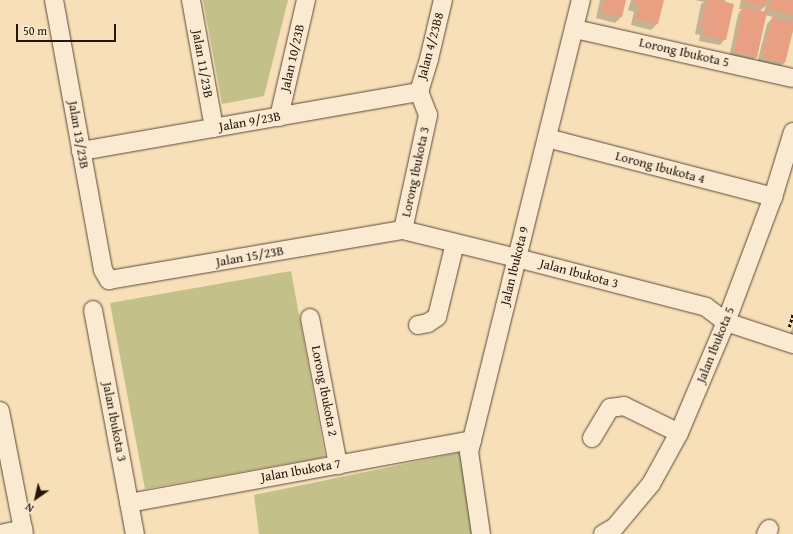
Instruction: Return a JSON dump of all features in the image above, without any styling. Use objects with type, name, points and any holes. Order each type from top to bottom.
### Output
[{"type":"street","name":"Jalan 13/23B","points":[[54,0],[102,270]]},
{"type":"street","name":"Jalan 11/23B","points":[[190,0],[214,128]]},
{"type":"street","name":"Jalan 10/23B","points":[[279,117],[306,0]]},
{"type":"street","name":"Jalan 4/23B8","points":[[419,92],[444,0]]},
{"type":"street","name":"Jalan Ibukota 9","points":[[481,534],[469,452],[581,0]]},
{"type":"street","name":"Lorong Ibukota 5","points":[[575,29],[793,78]]},
{"type":"street","name":"Jalan 9/23B","points":[[81,151],[419,92]]},
{"type":"street","name":"Lorong Ibukota 3","points":[[403,230],[428,115],[419,92]]},
{"type":"street","name":"Jalan Ibukota 5","points":[[603,534],[615,527],[651,484],[679,433],[726,322],[773,197],[793,133]]},
{"type":"street","name":"Lorong Ibukota 4","points":[[547,138],[773,197]]},
{"type":"street","name":"Jalan Ibukota 3","points":[[403,230],[706,307],[726,322],[787,341]]},
{"type":"street","name":"Jalan 15/23B","points":[[102,270],[109,280],[118,279],[403,230]]},
{"type":"street","points":[[418,325],[428,323],[437,316],[455,243]]},
{"type":"street","name":"Jalan Ibukota 3","points":[[93,310],[135,534]]},
{"type":"street","name":"Lorong Ibukota 2","points":[[310,318],[338,464]]},
{"type":"street","points":[[592,438],[610,408],[624,406],[679,433]]},
{"type":"street","points":[[0,411],[24,532],[0,534]]},
{"type":"street","name":"Jalan Ibukota 7","points":[[130,503],[472,440]]},
{"type":"shaded area","points":[[203,0],[288,0],[264,96],[222,104]]},
{"type":"shaded area","points":[[291,271],[325,457],[145,489],[110,303]]},
{"type":"shaded area","points":[[462,452],[474,534],[259,534],[254,495]]},
{"type":"building","points":[[604,0],[626,0],[622,17],[601,12]]},
{"type":"building","points":[[635,0],[664,0],[658,24],[636,19],[640,6],[634,5]]},
{"type":"building","points":[[707,0],[719,0],[734,4],[726,40],[704,35],[705,29],[700,28]]},
{"type":"building","points":[[745,0],[767,0],[765,7],[745,3]]},
{"type":"building","points":[[771,0],[793,0],[793,15],[769,9]]},
{"type":"building","points":[[743,7],[767,12],[757,57],[734,52]]},
{"type":"building","points":[[772,17],[793,22],[793,31],[785,63],[762,57]]}]
